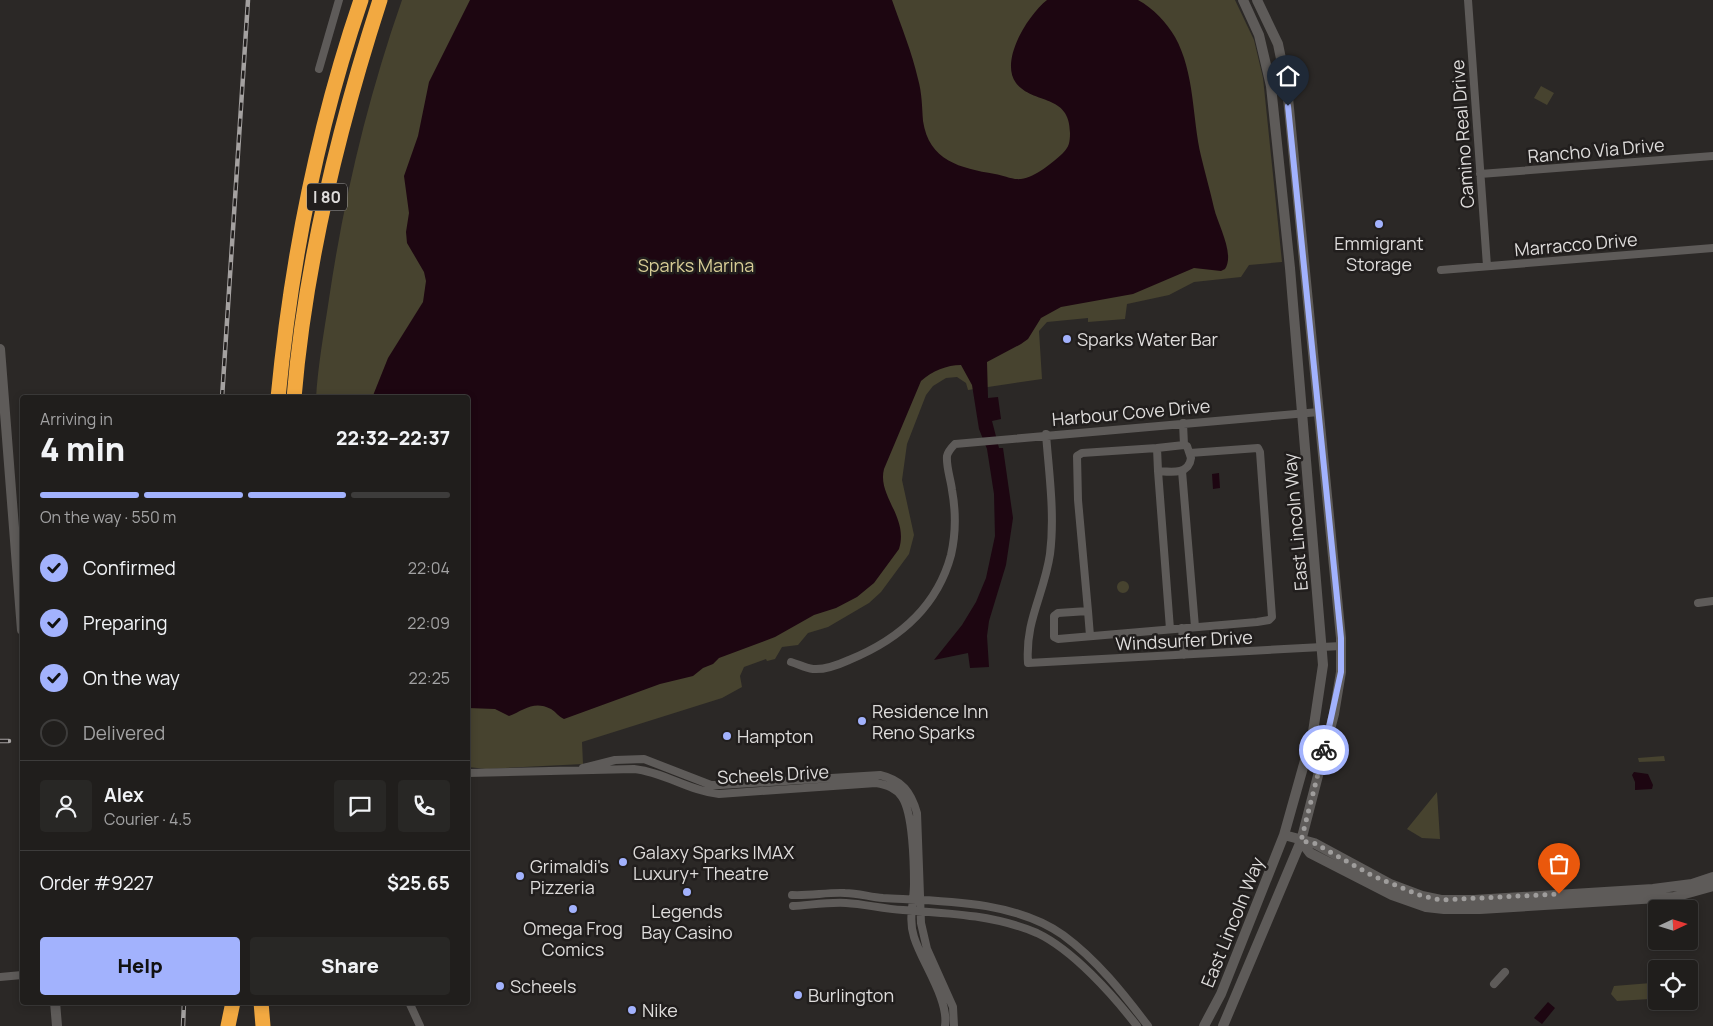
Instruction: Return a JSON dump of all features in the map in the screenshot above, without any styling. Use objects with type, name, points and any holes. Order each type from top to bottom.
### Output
[{"type":"highway","name":"I 80","points":[[278,395],[284,336],[309,188],[329,102],[361,0]]},
{"type":"highway","name":"I 80","points":[[294,395],[305,313],[334,162],[350,100],[380,0]]},
{"type":"highway","points":[[228,1026],[232,1005]]},
{"type":"highway","points":[[237,1026],[238,1005]]},
{"type":"highway","points":[[256,1026],[258,1005]]},
{"type":"highway","points":[[261,1005],[264,1026]]},
{"type":"street","points":[[319,68],[339,0]]},
{"type":"street","name":"East Lincoln Way","points":[[1204,1026],[1221,994],[1284,835],[1313,732],[1322,678],[1322,648],[1271,86],[1259,35],[1243,0]]},
{"type":"street","name":"East Lincoln Way","points":[[1223,1026],[1301,841],[1334,714],[1341,672],[1341,646],[1284,65],[1278,44],[1257,0]]},
{"type":"street","name":"Camino Real Drive","points":[[1468,0],[1487,266]]},
{"type":"street","name":"Rancho Via Drive","points":[[1480,174],[1713,156]]},
{"type":"street","name":"Marracco Drive","points":[[1441,270],[1713,248]]},
{"type":"street","points":[[0,349],[20,604]]},
{"type":"street","name":"Harbour Cove Drive","points":[[791,662],[807,668],[819,669],[856,657],[893,637],[915,619],[930,601],[945,573],[955,533],[955,503],[947,460],[949,450],[959,442],[1319,412]]},
{"type":"street","points":[[1158,471],[1182,471],[1190,463],[1190,453],[1184,445],[1183,423]]},
{"type":"street","name":"Windsurfer Drive","points":[[1046,434],[1052,534],[1046,576],[1030,625],[1028,663],[1341,646]]},
{"type":"street","points":[[1090,636],[1078,500],[1077,456],[1094,452],[1184,445]]},
{"type":"street","points":[[1157,448],[1170,629]]},
{"type":"street","points":[[1088,611],[1054,616],[1054,637],[1058,639],[1269,620],[1273,611],[1260,452],[1258,448],[1190,453]]},
{"type":"street","points":[[1182,471],[1194,627]]},
{"type":"street","points":[[1698,603],[1713,601]]},
{"type":"street","points":[[1182,628],[1184,655]]},
{"type":"street","points":[[577,769],[629,758],[644,759],[711,785],[880,775],[904,785],[913,799],[917,813],[911,911],[913,936],[944,1008],[945,1026]]},
{"type":"street","name":"Scheels Drive","points":[[470,773],[577,769],[642,770],[703,792],[717,794],[876,783],[894,789],[904,800],[908,817],[914,884],[913,898]]},
{"type":"street","points":[[787,789],[795,784],[836,782],[842,777]]},
{"type":"street","points":[[717,794],[721,790],[778,786],[786,781]]},
{"type":"street","points":[[1284,835],[1314,843],[1390,884],[1441,900],[1474,900],[1653,889],[1692,884],[1713,877]]},
{"type":"street","points":[[1301,841],[1310,853],[1392,895],[1426,907],[1444,909],[1480,910],[1674,897],[1713,886]]},
{"type":"street","points":[[792,895],[847,892],[875,897],[930,899],[999,909],[1037,921],[1062,934],[1116,983],[1148,1026]]},
{"type":"street","points":[[913,898],[920,911],[923,940],[953,1007],[954,1026]]},
{"type":"street","points":[[793,906],[846,903],[877,909],[964,914],[1007,923],[1038,934],[1060,948],[1089,973],[1137,1026]]},
{"type":"street","points":[[1494,984],[1505,972]]},
{"type":"street","points":[[0,977],[20,975]]},
{"type":"street","points":[[54,1005],[57,1026]]},
{"type":"street","points":[[410,1005],[420,1026]]},
{"type":"green space","name":"Sparks Marina","points":[[402,0],[1235,0],[1254,40],[1263,78],[1282,262],[1249,265],[1241,277],[1194,282],[1169,295],[1127,304],[1125,319],[1088,322],[1088,318],[1047,322],[1039,331],[1042,379],[968,390],[966,383],[957,377],[946,378],[933,386],[926,395],[907,444],[902,480],[914,535],[909,554],[881,592],[869,603],[828,627],[808,633],[798,645],[782,647],[775,659],[767,661],[766,659],[744,667],[740,676],[742,687],[722,698],[582,742],[583,764],[486,769],[470,767],[470,395],[316,395],[329,299],[342,223],[358,148],[378,73]]},
{"type":"green space","points":[[1541,86],[1554,93],[1547,105],[1534,98]]},
{"type":"green space","points":[[1123,581],[1129,587],[1123,593],[1117,587]]},
{"type":"green space","points":[[1664,756],[1665,761],[1639,762],[1638,758]]},
{"type":"green space","points":[[1437,792],[1440,839],[1422,838],[1407,829]]},
{"type":"green space","points":[[1648,983],[1648,999],[1617,1001],[1611,994],[1614,986]]},
{"type":"shaded area","name":"Sparks Marina","points":[[470,0],[892,0],[916,69],[922,100],[923,121],[926,135],[932,145],[939,154],[958,165],[1021,179],[1038,173],[1049,165],[1065,151],[1070,139],[1068,120],[1064,111],[1057,105],[1023,90],[1016,83],[1012,73],[1011,62],[1014,50],[1025,26],[1047,0],[1138,0],[1159,16],[1168,26],[1175,37],[1186,65],[1190,80],[1201,156],[1214,208],[1225,239],[1228,263],[1225,269],[1221,271],[1194,268],[1133,294],[1061,307],[1041,318],[1028,339],[987,362],[988,398],[998,397],[1001,419],[992,421],[999,448],[1003,448],[1013,518],[1006,565],[989,621],[987,636],[989,667],[970,668],[968,653],[934,660],[962,625],[976,602],[986,578],[995,536],[994,494],[987,449],[979,429],[972,385],[961,365],[956,365],[945,367],[921,381],[884,469],[883,479],[885,488],[900,527],[899,549],[874,583],[857,597],[836,608],[814,615],[775,637],[719,658],[713,664],[703,668],[693,676],[660,684],[564,719],[551,709],[539,705],[529,707],[509,716],[495,709],[470,708],[470,395],[373,395],[388,358],[423,302],[426,281],[424,272],[407,243],[406,232],[409,213],[404,176],[418,136],[429,82]]},
{"type":"shaded area","points":[[1219,473],[1220,488],[1213,489],[1212,474]]},
{"type":"shaded area","points":[[1634,772],[1648,774],[1653,785],[1652,789],[1635,790],[1635,782],[1632,775]]},
{"type":"shaded area","points":[[1548,1002],[1555,1008],[1542,1024],[1534,1018]]},
{"type":"railway","points":[[222,395],[248,0]]},
{"type":"railway","points":[[0,741],[9,741]]},
{"type":"railway","points":[[183,1026],[184,1005]]},
{"type":"way so far","points":[[1324,750],[1301,841],[1314,843],[1340,859],[1390,884],[1422,896],[1441,900],[1474,900],[1559,894]]},
{"type":"place","name":"Emmigrant Storage","points":[[1379,224]]},
{"type":"place","name":"Sparks Water Bar","points":[[1067,339]]},
{"type":"place","name":"Residence Inn Reno Sparks","points":[[862,721]]},
{"type":"place","name":"Hampton","points":[[727,736]]},
{"type":"place","name":"Galaxy Sparks IMAX Luxury+ Theatre","points":[[623,862]]},
{"type":"place","name":"Grimaldi's Pizzeria","points":[[520,876]]},
{"type":"place","name":"Legends Bay Casino","points":[[687,892]]},
{"type":"place","name":"Omega Frog Comics","points":[[573,909]]},
{"type":"place","name":"Scheels","points":[[500,986]]},
{"type":"place","name":"Burlington","points":[[798,995]]},
{"type":"place","name":"Nike","points":[[632,1010]]},
{"type":"route","points":[[1288,106],[1341,638],[1341,672],[1334,714],[1324,750]]}]
